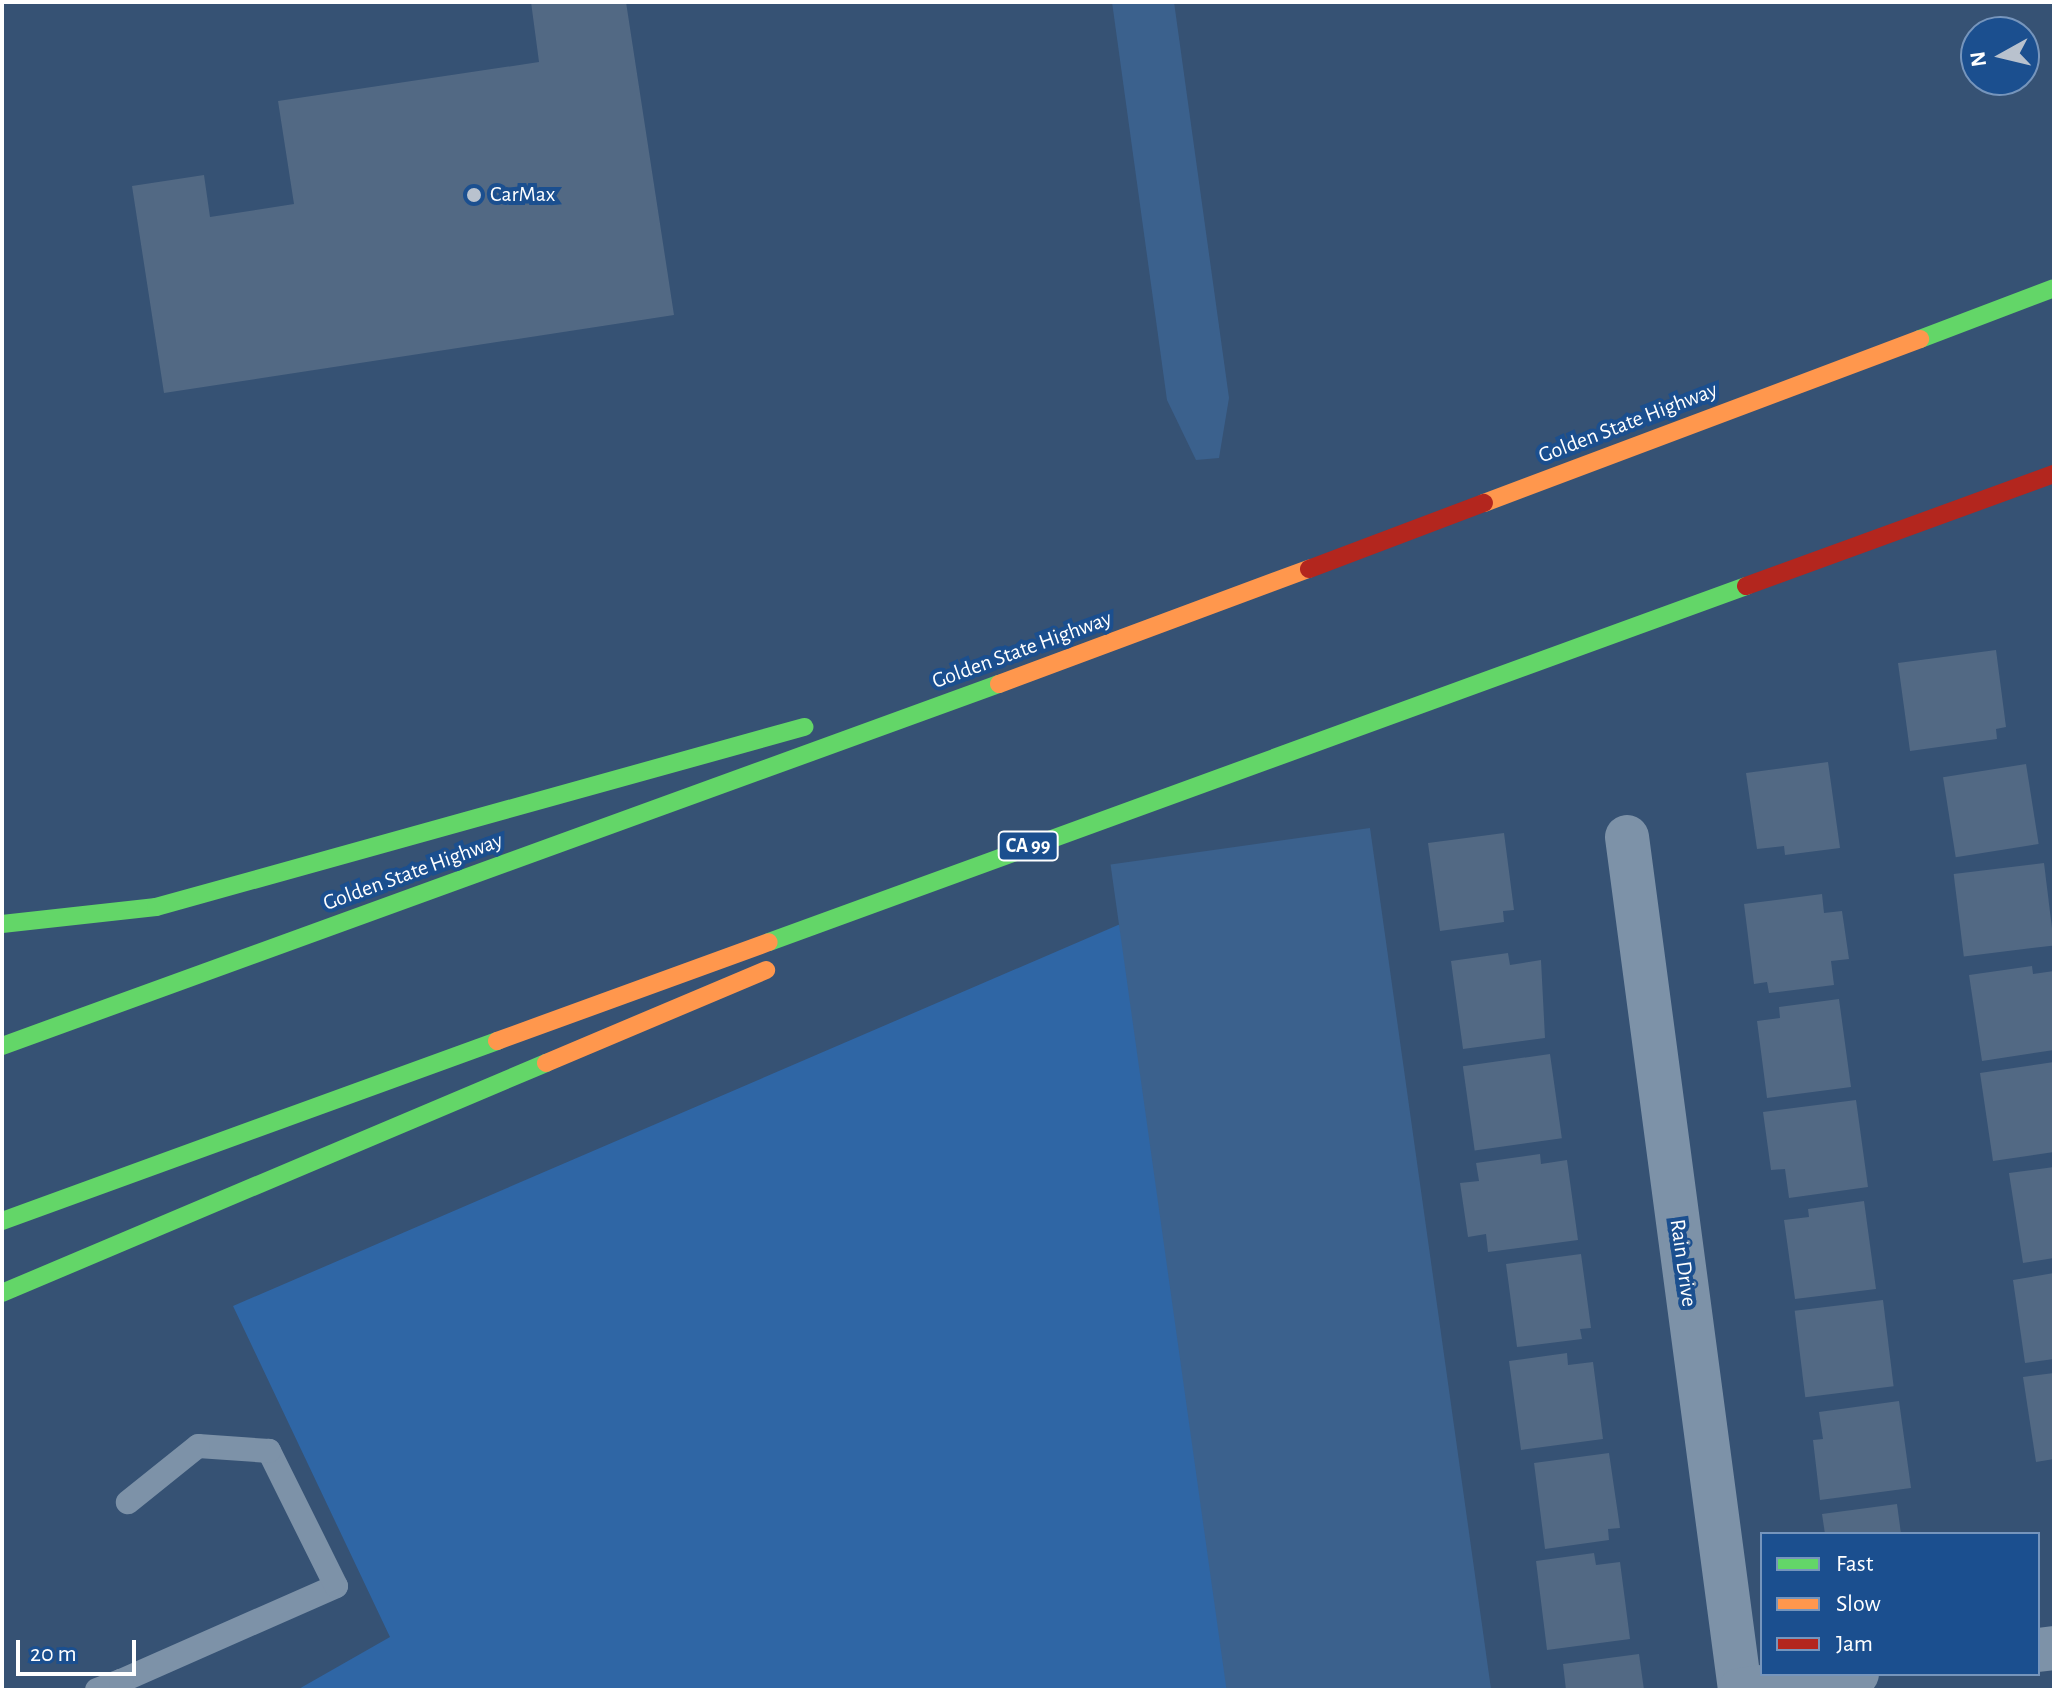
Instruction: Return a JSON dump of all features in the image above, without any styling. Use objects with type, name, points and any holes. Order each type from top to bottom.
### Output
[{"type":"highway","name":"Golden State Highway","points":[[2,1046],[1126,638],[2054,288]]},
{"type":"highway","name":"CA 99","points":[[2,1221],[2054,474]]},
{"type":"highway","points":[[864,710],[1126,638]]},
{"type":"highway","points":[[2,924],[156,907],[818,723]]},
{"type":"highway","points":[[825,945],[1170,794]]},
{"type":"highway","points":[[2,1293],[782,964]]},
{"type":"street","name":"Rain Drive","points":[[1627,837],[1740,1690]]},
{"type":"street","points":[[1740,1690],[1842,1676]]},
{"type":"lane","points":[[97,1690],[122,1686],[336,1586],[269,1451],[198,1446],[128,1502]]},
{"type":"shaded area","points":[[1112,2],[1174,2],[1229,398],[1219,458],[1196,460],[1167,400]]},
{"type":"shaded area","points":[[1370,828],[1491,1690],[1227,1690],[1111,864]]},
{"type":"shaded area","points":[[1125,922],[1231,1690],[297,1690],[390,1637],[233,1306]]},
{"type":"building","name":"CarMax","points":[[531,2],[626,2],[674,315],[164,393],[132,186],[204,175],[210,217],[294,204],[278,101],[539,62]]},
{"type":"building","points":[[1996,650],[2006,727],[1996,729],[1997,739],[1910,751],[1898,663]]},
{"type":"building","points":[[1828,762],[1840,848],[1785,855],[1784,846],[1757,849],[1746,773]]},
{"type":"building","points":[[2026,764],[2039,844],[1956,857],[1943,777]]},
{"type":"building","points":[[1504,833],[1514,910],[1503,911],[1504,922],[1440,931],[1428,843]]},
{"type":"building","points":[[2044,863],[2054,945],[1964,956],[1954,874]]},
{"type":"building","points":[[1822,894],[1824,913],[1842,911],[1849,959],[1831,961],[1834,985],[1769,993],[1767,982],[1754,984],[1744,904]]},
{"type":"building","points":[[1508,953],[1510,965],[1541,960],[1545,1038],[1463,1049],[1451,961]]},
{"type":"building","points":[[2032,966],[2033,974],[2054,971],[2054,1050],[1982,1061],[1969,975]]},
{"type":"building","points":[[1839,999],[1851,1087],[1767,1098],[1757,1021],[1780,1018],[1779,1007]]},
{"type":"building","points":[[1550,1054],[1562,1138],[1475,1150],[1463,1066]]},
{"type":"building","points":[[2054,1062],[2054,1152],[1993,1161],[1980,1073]]},
{"type":"building","points":[[1856,1100],[1868,1187],[1789,1198],[1785,1169],[1771,1170],[1763,1112]]},
{"type":"building","points":[[1540,1154],[1541,1164],[1567,1160],[1578,1240],[1488,1252],[1486,1234],[1468,1237],[1460,1183],[1479,1181],[1476,1163]]},
{"type":"building","points":[[2054,1167],[2054,1258],[2023,1263],[2009,1173]]},
{"type":"building","points":[[1864,1201],[1876,1289],[1795,1299],[1784,1220],[1809,1217],[1808,1209]]},
{"type":"building","points":[[1581,1254],[1591,1328],[1580,1329],[1582,1339],[1517,1347],[1506,1264]]},
{"type":"building","points":[[2054,1273],[2054,1359],[2025,1363],[2013,1280]]},
{"type":"building","points":[[1883,1300],[1894,1386],[1805,1397],[1795,1311]]},
{"type":"building","points":[[1567,1353],[1568,1365],[1593,1362],[1603,1439],[1521,1450],[1509,1361]]},
{"type":"building","points":[[2054,1373],[2054,1459],[2036,1462],[2023,1377]]},
{"type":"building","points":[[1899,1401],[1911,1488],[1820,1500],[1813,1440],[1823,1439],[1819,1412]]},
{"type":"building","points":[[1609,1453],[1620,1528],[1608,1529],[1609,1540],[1545,1549],[1534,1463]]},
{"type":"building","points":[[1897,1504],[1901,1532],[1825,1532],[1822,1514]]},
{"type":"building","points":[[1594,1553],[1596,1565],[1620,1562],[1630,1639],[1547,1650],[1536,1561]]},
{"type":"building","points":[[1639,1654],[1644,1690],[1566,1690],[1563,1664]]},
{"type":"traffic: fast","points":[[1920,339],[2054,288]]},
{"type":"traffic: fast","points":[[769,942],[1746,586]]},
{"type":"traffic: fast","points":[[2,1046],[999,684]]},
{"type":"traffic: fast","points":[[2,924],[156,907],[804,727]]},
{"type":"traffic: fast","points":[[2,1221],[497,1041]]},
{"type":"traffic: fast","points":[[2,1293],[546,1063]]},
{"type":"traffic: slow","points":[[1484,503],[1920,339]]},
{"type":"traffic: slow","points":[[999,684],[1309,569]]},
{"type":"traffic: slow","points":[[497,1041],[769,942]]},
{"type":"traffic: slow","points":[[546,1063],[766,970]]},
{"type":"traffic: jam","points":[[1746,586],[2054,474]]},
{"type":"traffic: jam","points":[[1309,569],[1484,503]]},
{"type":"place","name":"CarMax","points":[[474,195]]}]
